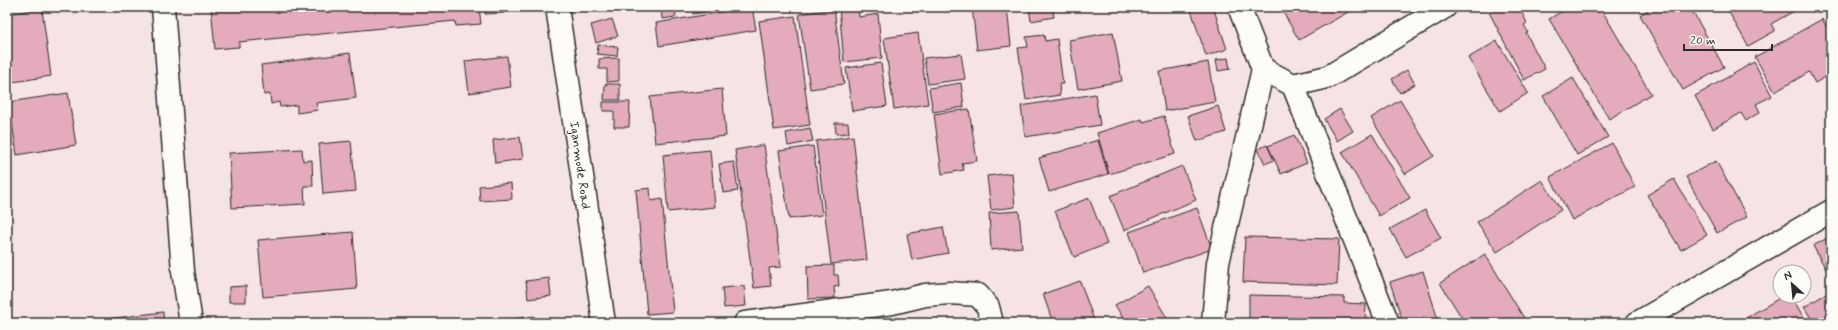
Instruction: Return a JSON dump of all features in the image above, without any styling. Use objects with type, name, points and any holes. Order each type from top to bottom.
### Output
[{"type":"street","points":[[163,7],[183,271],[191,323]]},
{"type":"street","name":"Iganmode Road","points":[[557,7],[604,323]]},
{"type":"street","points":[[1213,323],[1218,263],[1263,69],[1239,7]]},
{"type":"street","points":[[1293,85],[1328,77],[1445,7]]},
{"type":"street","points":[[1263,69],[1293,85],[1388,323]]},
{"type":"street","points":[[1637,323],[1831,211]]},
{"type":"street","points":[[745,323],[892,303],[924,295],[950,292],[978,295],[988,307],[992,323]]},
{"type":"building","points":[[211,7],[479,7],[481,24],[456,26],[455,21],[239,42],[239,47],[215,49]]},
{"type":"building","points":[[485,7],[504,7],[504,13],[485,14]]},
{"type":"building","points":[[675,7],[676,17],[662,19],[661,9]]},
{"type":"building","points":[[692,7],[740,7],[693,14]]},
{"type":"building","points":[[752,7],[756,30],[659,46],[656,23]]},
{"type":"building","points":[[839,7],[858,7],[859,17],[878,14],[882,58],[844,62]]},
{"type":"building","points":[[972,7],[1007,7],[1011,46],[977,50]]},
{"type":"building","points":[[1029,7],[1052,7],[1054,17],[1031,21]]},
{"type":"building","points":[[1110,7],[1130,7],[1110,11]]},
{"type":"building","points":[[1190,7],[1213,7],[1227,49],[1206,56]]},
{"type":"building","points":[[1280,7],[1357,7],[1299,40]]},
{"type":"building","points":[[1498,7],[1519,7],[1527,23],[1524,25],[1528,32],[1526,33],[1545,69],[1524,80],[1489,12]]},
{"type":"building","points":[[1569,7],[1600,7],[1651,94],[1609,119],[1549,19]]},
{"type":"building","points":[[1647,7],[1690,7],[1724,67],[1683,90],[1640,15],[1648,10]]},
{"type":"building","points":[[1726,7],[1801,7],[1771,24],[1775,31],[1748,46]]},
{"type":"building","points":[[42,9],[51,76],[7,83],[7,14]]},
{"type":"building","points":[[834,9],[844,84],[810,89],[799,14]]},
{"type":"building","points":[[795,16],[810,125],[774,130],[759,21]]},
{"type":"building","points":[[612,19],[618,36],[596,43],[591,25]]},
{"type":"building","points":[[1822,19],[1831,35],[1831,60],[1826,63],[1831,74],[1815,83],[1809,72],[1775,92],[1755,57]]},
{"type":"building","points":[[1113,32],[1122,81],[1078,89],[1069,40]]},
{"type":"building","points":[[918,33],[928,104],[894,109],[884,38]]},
{"type":"building","points":[[1044,35],[1045,41],[1057,39],[1063,84],[1059,84],[1060,95],[1026,100],[1018,48],[1028,47],[1026,37]]},
{"type":"building","points":[[1497,41],[1528,93],[1500,111],[1468,58]]},
{"type":"building","points":[[598,45],[618,47],[617,56],[597,54]]},
{"type":"building","points":[[350,53],[356,98],[316,103],[318,110],[297,113],[297,105],[280,107],[279,102],[271,104],[270,94],[264,95],[261,65]]},
{"type":"building","points":[[961,54],[965,79],[928,84],[924,58]]},
{"type":"building","points":[[507,56],[511,87],[469,93],[465,61]]},
{"type":"building","points":[[619,58],[619,81],[607,82],[607,69],[599,69],[599,59]]},
{"type":"building","points":[[1228,58],[1230,69],[1218,71],[1216,60]]},
{"type":"building","points":[[1208,62],[1215,102],[1165,111],[1159,71]]},
{"type":"building","points":[[1754,62],[1772,96],[1756,104],[1760,112],[1746,121],[1741,113],[1713,129],[1695,96]]},
{"type":"building","points":[[881,63],[887,106],[852,111],[846,68]]},
{"type":"building","points":[[1407,70],[1415,84],[1400,93],[1392,79]]},
{"type":"building","points":[[1573,78],[1608,137],[1577,155],[1543,96]]},
{"type":"building","points":[[961,83],[964,107],[933,112],[929,88]]},
{"type":"building","points":[[605,84],[620,84],[620,100],[604,100]]},
{"type":"building","points":[[722,89],[726,136],[655,143],[650,97]]},
{"type":"building","points":[[68,93],[76,145],[17,155],[9,102]]},
{"type":"building","points":[[1095,94],[1100,125],[1025,137],[1021,106]]},
{"type":"building","points":[[1400,100],[1434,156],[1405,174],[1371,118]]},
{"type":"building","points":[[603,102],[630,102],[629,127],[614,127],[614,111],[603,111]]},
{"type":"building","points":[[1218,106],[1226,132],[1197,141],[1188,116]]},
{"type":"building","points":[[969,109],[977,161],[962,163],[964,170],[942,174],[934,114]]},
{"type":"building","points":[[1340,109],[1353,131],[1337,141],[1324,119]]},
{"type":"building","points":[[1164,116],[1175,154],[1109,174],[1097,133],[1142,119],[1143,122]]},
{"type":"building","points":[[835,123],[848,123],[849,133],[836,134]]},
{"type":"building","points":[[810,128],[813,141],[788,146],[786,133]]},
{"type":"building","points":[[1372,134],[1410,198],[1379,216],[1342,152]]},
{"type":"building","points":[[1294,135],[1307,163],[1281,174],[1268,146]]},
{"type":"building","points":[[853,136],[867,260],[831,264],[816,141]]},
{"type":"building","points":[[520,137],[523,159],[495,163],[493,140]]},
{"type":"building","points":[[1098,140],[1108,174],[1049,192],[1039,158]]},
{"type":"building","points":[[351,141],[356,191],[323,194],[319,144]]},
{"type":"building","points":[[1612,143],[1635,187],[1572,220],[1550,177]]},
{"type":"building","points":[[764,145],[781,267],[769,268],[771,286],[754,288],[735,150]]},
{"type":"building","points":[[1267,145],[1274,160],[1265,164],[1258,149]]},
{"type":"building","points":[[813,146],[822,215],[789,219],[779,151]]},
{"type":"building","points":[[302,149],[303,161],[312,160],[313,186],[304,186],[305,204],[232,208],[229,153]]},
{"type":"building","points":[[710,150],[715,207],[668,212],[663,155]]},
{"type":"building","points":[[1716,161],[1747,217],[1717,233],[1686,177]]},
{"type":"building","points":[[734,162],[738,191],[723,193],[719,164]]},
{"type":"building","points":[[1182,166],[1196,200],[1124,230],[1110,196]]},
{"type":"building","points":[[1012,173],[1015,207],[991,210],[987,176]]},
{"type":"building","points":[[1674,179],[1707,235],[1681,250],[1647,195]]},
{"type":"building","points":[[1542,180],[1561,210],[1497,252],[1477,222]]},
{"type":"building","points":[[511,183],[512,199],[480,201],[479,186]]},
{"type":"building","points":[[650,188],[651,201],[662,199],[673,312],[647,314],[636,190]]},
{"type":"building","points":[[1089,198],[1107,244],[1074,257],[1055,211]]},
{"type":"building","points":[[1197,208],[1212,249],[1143,273],[1129,232]]},
{"type":"building","points":[[1425,210],[1441,238],[1406,257],[1390,229]]},
{"type":"building","points":[[1019,211],[1022,247],[991,250],[989,213]]},
{"type":"building","points":[[943,227],[948,253],[912,260],[907,234]]},
{"type":"building","points":[[353,232],[357,289],[263,297],[258,240]]},
{"type":"building","points":[[1831,236],[1831,278],[1813,246]]},
{"type":"building","points":[[1245,237],[1339,239],[1337,285],[1243,282]]},
{"type":"building","points":[[1485,254],[1527,323],[1465,323],[1440,283]]},
{"type":"building","points":[[834,265],[834,275],[838,275],[839,286],[834,287],[835,298],[808,299],[807,266]]},
{"type":"building","points":[[1423,271],[1439,323],[1403,323],[1390,282]]},
{"type":"building","points":[[549,278],[551,296],[528,299],[526,281]]},
{"type":"building","points":[[1080,281],[1095,323],[1053,323],[1043,294]]},
{"type":"building","points":[[246,286],[246,302],[229,302],[229,287]]},
{"type":"building","points":[[744,286],[746,306],[724,308],[722,288]]},
{"type":"building","points":[[1148,286],[1170,323],[1126,323],[1115,305]]},
{"type":"building","points":[[1831,291],[1831,323],[1814,323],[1804,307],[1812,304],[1812,302]]},
{"type":"building","points":[[1249,295],[1344,297],[1344,303],[1366,304],[1365,323],[1249,323]]},
{"type":"building","points":[[1772,302],[1772,304],[1796,304],[1807,323],[1739,323]]},
{"type":"building","points":[[163,312],[164,323],[75,323]]},
{"type":"building","points":[[534,316],[535,323],[513,323],[513,319]]}]
